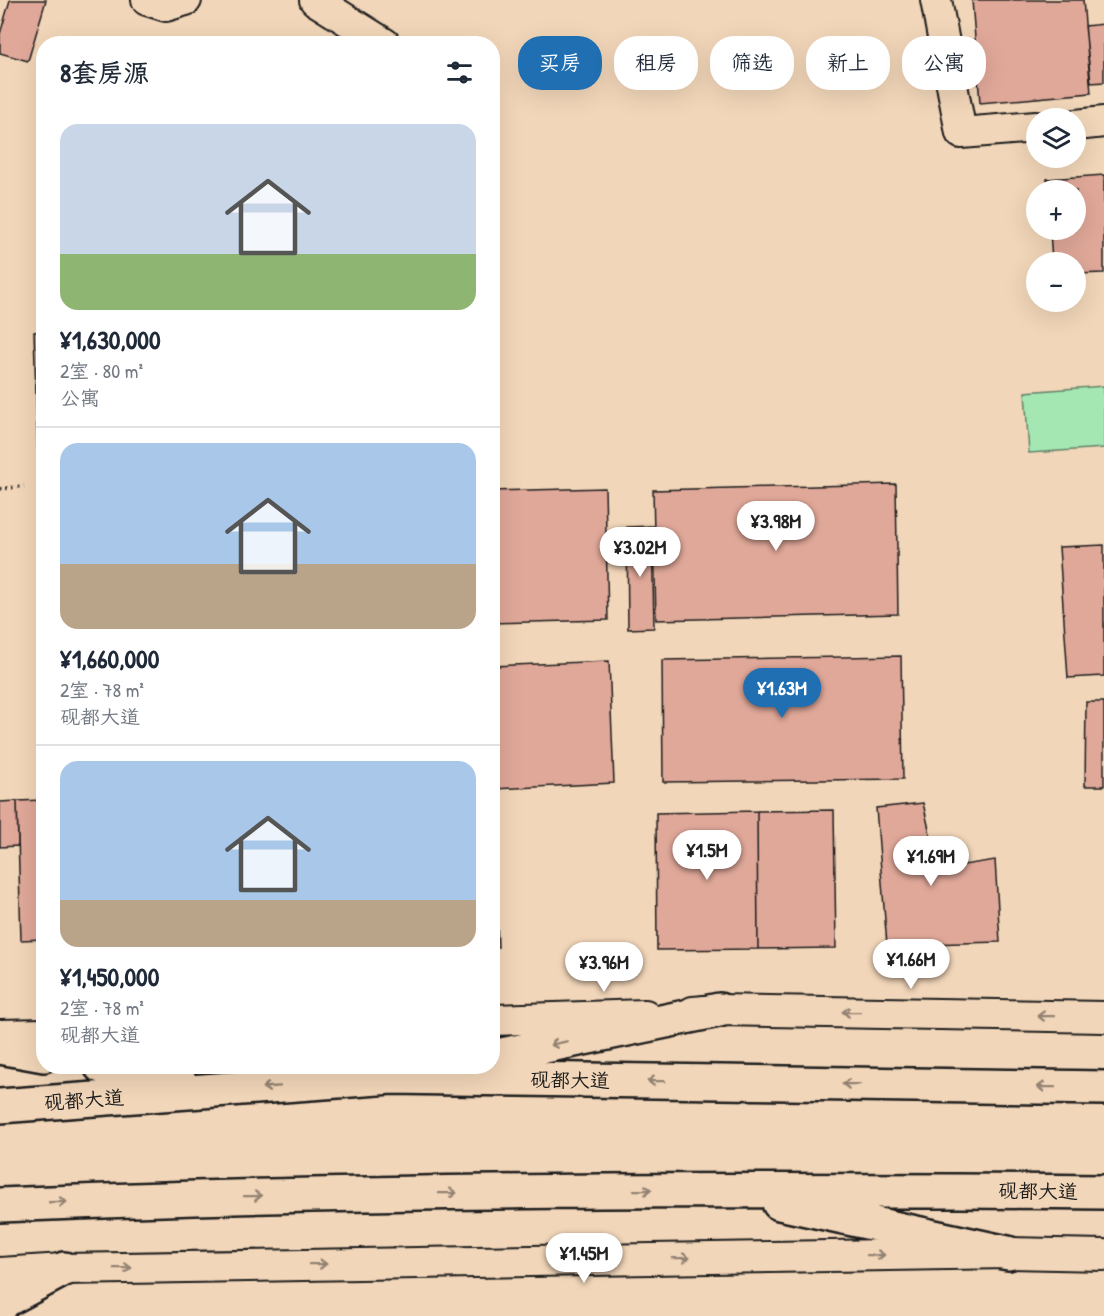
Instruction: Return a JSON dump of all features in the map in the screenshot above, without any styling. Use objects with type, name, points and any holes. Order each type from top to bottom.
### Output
[{"type":"main road","points":[[500,1055],[719,1010]]},
{"type":"main road","points":[[0,1047],[36,1054]]},
{"type":"main road","points":[[142,1074],[223,1090]]},
{"type":"main road","points":[[392,1077],[406,1074]]},
{"type":"main road","name":"砚都大道","points":[[0,1106],[392,1077],[1104,1088]]},
{"type":"main road","points":[[713,1188],[1008,1253]]},
{"type":"main road","name":"砚都大道","points":[[0,1204],[178,1197],[713,1188],[1104,1192]]},
{"type":"main road","points":[[0,1307],[4,1301],[64,1269]]},
{"type":"street","points":[[315,0],[372,36]]},
{"type":"street","points":[[936,0],[961,133],[1026,129]]},
{"type":"street","points":[[1086,123],[1104,122]]},
{"type":"street","points":[[500,1020],[638,1016],[719,1010],[1104,1017]]},
{"type":"street","points":[[0,1035],[36,1034]]},
{"type":"street","points":[[0,1273],[64,1269],[1008,1253],[1104,1255]]},
{"type":"path","points":[[0,489],[24,486]]},
{"type":"green space","points":[[1104,386],[1104,448],[1029,453],[1025,392]]},
{"type":"building","points":[[10,0],[46,0],[28,61],[0,53],[0,34]]},
{"type":"building","points":[[972,0],[1083,0],[1091,93],[980,103],[979,90],[986,90],[986,36],[975,36]]},
{"type":"building","points":[[1104,24],[1104,82],[1091,83],[1085,26]]},
{"type":"building","points":[[1104,175],[1104,273],[1086,274],[1086,252],[1051,252],[1051,240],[1086,240],[1086,180],[1047,179]]},
{"type":"building","points":[[34,332],[36,332],[36,395]]},
{"type":"building","points":[[896,484],[898,614],[656,620],[653,490]]},
{"type":"building","points":[[605,488],[608,620],[500,623],[500,491]]},
{"type":"building","points":[[652,526],[654,628],[628,629],[627,527]]},
{"type":"building","points":[[1104,545],[1104,676],[1068,678],[1059,547]]},
{"type":"building","points":[[901,656],[903,779],[663,782],[662,660]]},
{"type":"building","points":[[609,661],[614,783],[500,789],[500,666]]},
{"type":"building","points":[[1086,702],[1104,702],[1104,786],[1085,786]]},
{"type":"building","points":[[36,800],[36,939],[21,940],[17,801]]},
{"type":"building","points":[[17,801],[18,846],[0,847],[0,802]]},
{"type":"building","points":[[923,803],[938,869],[995,860],[1000,942],[887,945],[876,808]]},
{"type":"building","points":[[834,810],[836,948],[758,949],[757,811]]},
{"type":"building","points":[[757,811],[758,949],[657,950],[656,813]]}]
